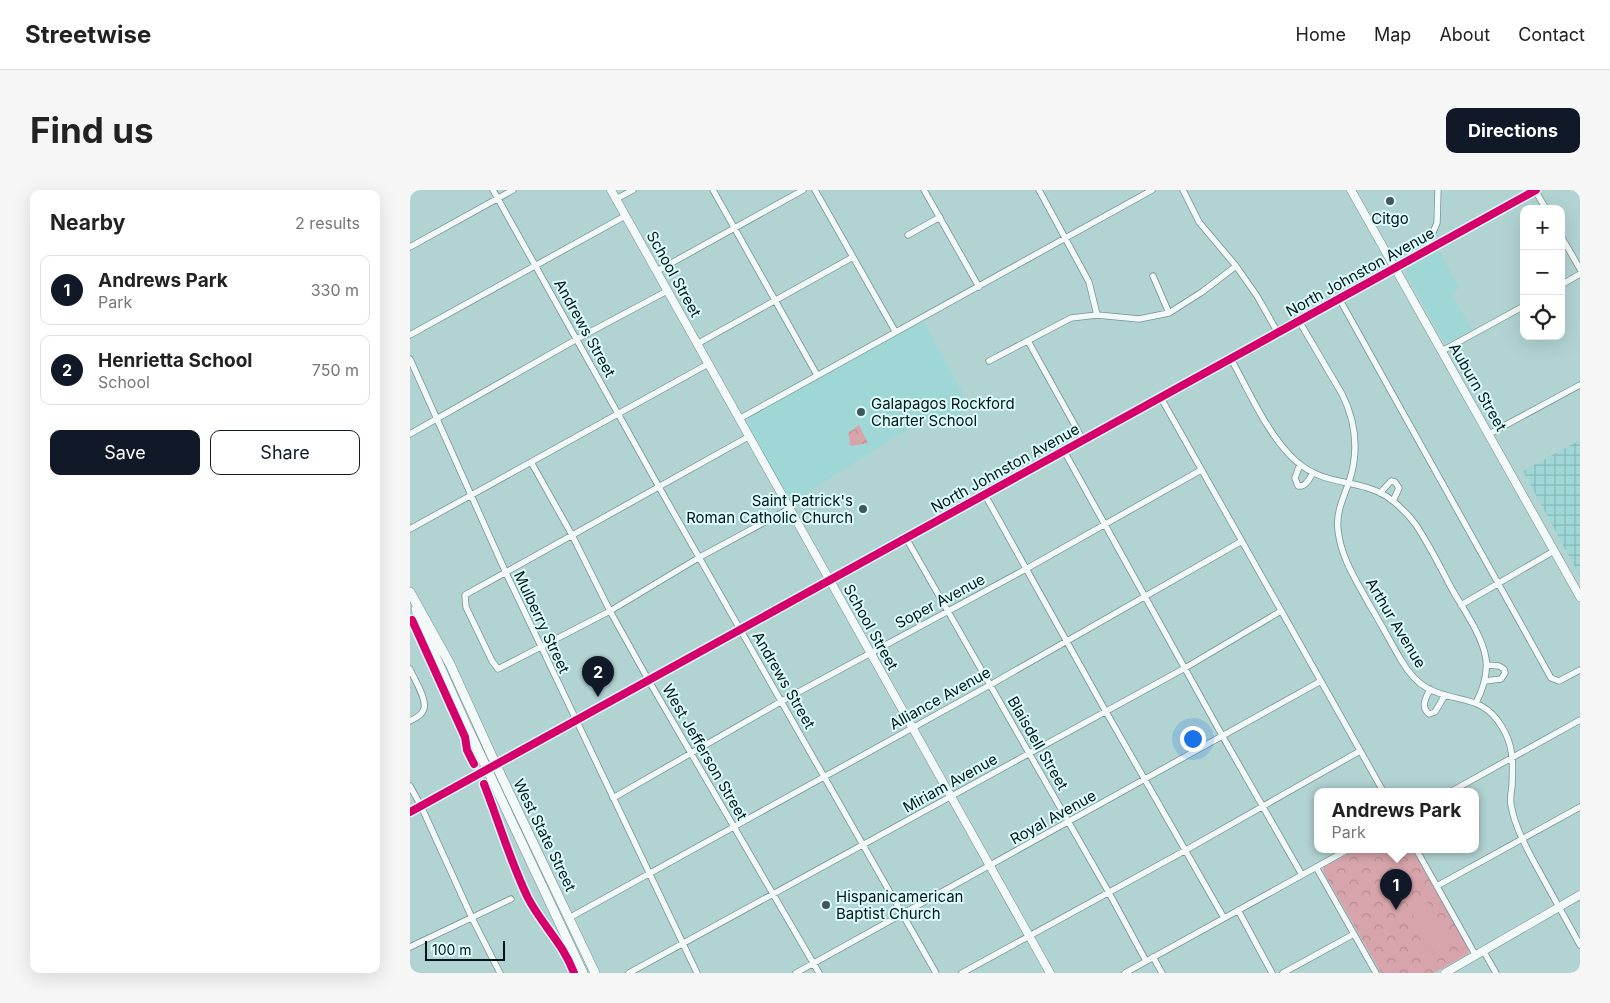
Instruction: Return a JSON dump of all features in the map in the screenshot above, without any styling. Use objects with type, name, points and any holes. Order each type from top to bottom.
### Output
[{"type":"main road","name":"School Street","points":[[611,190],[1050,973]]},
{"type":"main road","name":"Auburn Street","points":[[1351,190],[1580,597]]},
{"type":"main road","name":"North Johnston Avenue","points":[[410,812],[1395,268]]},
{"type":"main road","name":"West State Street","points":[[410,592],[450,664],[595,973]]},
{"type":"main road","name":"West State Street","points":[[415,602],[419,620],[583,973]]},
{"type":"main road","points":[[1445,973],[1580,895]]},
{"type":"street","name":"Andrews Street","points":[[493,190],[659,487],[936,973]]},
{"type":"street","points":[[410,247],[513,190]]},
{"type":"street","points":[[616,199],[633,190]]},
{"type":"street","points":[[713,190],[817,375]]},
{"type":"street","points":[[657,271],[803,190]]},
{"type":"street","points":[[815,190],[895,332]]},
{"type":"street","points":[[924,190],[979,287]]},
{"type":"street","points":[[1039,190],[1089,282],[1097,315]]},
{"type":"street","points":[[739,419],[1152,190]]},
{"type":"street","points":[[1183,190],[1199,222],[1236,266],[1257,296],[1278,333]]},
{"type":"street","points":[[1425,251],[1437,222],[1438,190]]},
{"type":"street","points":[[1536,190],[1544,205]]},
{"type":"street","name":"North Johnston Avenue","points":[[1395,268],[1536,190]]},
{"type":"street","points":[[410,335],[535,264],[625,216]]},
{"type":"street","points":[[908,235],[940,217]]},
{"type":"street","points":[[1565,243],[1580,269]]},
{"type":"street","points":[[697,344],[853,257]]},
{"type":"street","points":[[990,361],[1071,318],[1097,315],[1140,319],[1169,313],[1202,292],[1236,266]]},
{"type":"street","points":[[1565,283],[1580,274]]},
{"type":"street","points":[[1153,276],[1169,313]]},
{"type":"street","points":[[410,434],[577,338],[667,291]]},
{"type":"street","points":[[1340,300],[1551,678],[1559,681],[1580,670]]},
{"type":"street","points":[[1442,352],[1520,308]]},
{"type":"street","name":"Arthur Avenue","points":[[1299,321],[1342,394],[1352,417],[1355,448],[1348,483],[1338,514],[1338,530],[1343,555],[1405,667],[1423,685],[1430,689],[1476,703],[1493,715],[1502,727],[1513,757],[1511,804],[1522,840],[1580,945]]},
{"type":"street","points":[[1028,341],[1083,440]]},
{"type":"street","name":"Mulberry Street","points":[[410,359],[575,721],[697,973]]},
{"type":"street","points":[[1230,359],[1276,439],[1300,464],[1326,479],[1348,483],[1380,493],[1403,510],[1415,525],[1482,646],[1486,666],[1483,688],[1476,703]]},
{"type":"street","points":[[410,529],[708,364]]},
{"type":"street","points":[[1489,434],[1580,385]]},
{"type":"street","points":[[1161,398],[1381,788]]},
{"type":"street","points":[[748,437],[506,573],[465,594],[466,607],[492,661],[498,669],[610,611],[700,557],[789,509]]},
{"type":"street","points":[[1064,451],[1302,875]]},
{"type":"street","name":"West Jefferson Street","points":[[531,462],[649,681],[819,973]]},
{"type":"street","points":[[1300,464],[1295,478],[1298,486],[1301,487],[1306,483],[1313,473]]},
{"type":"street","name":"Soper Avenue","points":[[613,798],[782,701],[949,612],[1201,470]]},
{"type":"street","points":[[1380,493],[1391,481],[1395,482],[1399,488],[1393,501]]},
{"type":"street","points":[[985,495],[1224,918]]},
{"type":"street","name":"Blaisdell Street","points":[[906,538],[1069,822],[1146,961]]},
{"type":"street","name":"Alliance Avenue","points":[[569,918],[1067,642],[1242,542]]},
{"type":"street","points":[[1461,605],[1554,552]]},
{"type":"street","name":"Miriam Avenue","points":[[629,973],[951,797],[1105,710],[1185,668],[1281,611]]},
{"type":"street","points":[[1484,681],[1502,679],[1506,673],[1499,666],[1486,666]]},
{"type":"street","points":[[410,669],[424,700],[425,709],[410,721]]},
{"type":"street","name":"Royal Avenue","points":[[796,973],[1321,682]]},
{"type":"street","points":[[1430,689],[1424,704],[1425,710],[1429,714],[1435,712],[1445,695]]},
{"type":"street","points":[[1457,788],[1580,720]]},
{"type":"street","points":[[962,973],[1108,891],[1186,850],[1360,751]]},
{"type":"street","points":[[410,786],[500,973]]},
{"type":"street","points":[[1438,886],[1580,808]]},
{"type":"street","points":[[1125,973],[1342,853]]},
{"type":"street","points":[[1418,853],[1476,956]]},
{"type":"street","points":[[1316,867],[1376,973]]},
{"type":"street","points":[[410,948],[511,899]]},
{"type":"street","points":[[1238,910],[1272,973]]},
{"type":"street","points":[[1283,973],[1354,934]]},
{"type":"street","points":[[1484,952],[1496,973]]},
{"type":"street","points":[[1153,957],[1162,973]]},
{"type":"shaded area","points":[[1437,247],[1459,288],[1451,293],[1472,330],[1447,343],[1444,342],[1405,271],[1408,263]]},
{"type":"shaded area","name":"Galapagos Rockford Charter School","points":[[923,320],[971,409],[938,426],[931,416],[791,503],[747,424],[748,418]]},
{"type":"shaded area","points":[[1580,440],[1580,576],[1523,471]]},
{"type":"green space","points":[[859,425],[868,443],[851,446],[848,433]]},
{"type":"green space","points":[[1350,853],[1414,853],[1469,949],[1468,954],[1434,973],[1381,973],[1323,871],[1324,867]]},
{"type":"green space","points":[[1426,899],[1432,911],[1416,920],[1410,908]]},
{"type":"green space","points":[[1436,913],[1442,926],[1419,938],[1412,926]]},
{"type":"green space","points":[[1445,928],[1452,941],[1426,954],[1420,942]]},
{"type":"cycle path","points":[[410,812],[1536,190]]},
{"type":"cycle path","points":[[412,620],[465,737],[467,750],[474,764]]},
{"type":"cycle path","points":[[484,784],[510,856],[528,898],[564,952],[574,973]]},
{"type":"place","name":"Citgo","points":[[1390,201]]},
{"type":"place","name":"Galapagos Rockford Charter School","points":[[861,412]]},
{"type":"place","name":"Saint Patrick's Roman Catholic Church","points":[[863,509]]},
{"type":"place","name":"Henrietta School","points":[[598,697]]},
{"type":"place","name":"Hispanicamerican Baptist Church","points":[[826,905]]},
{"type":"place","name":"Andrews Park","points":[[1396,910]]}]
